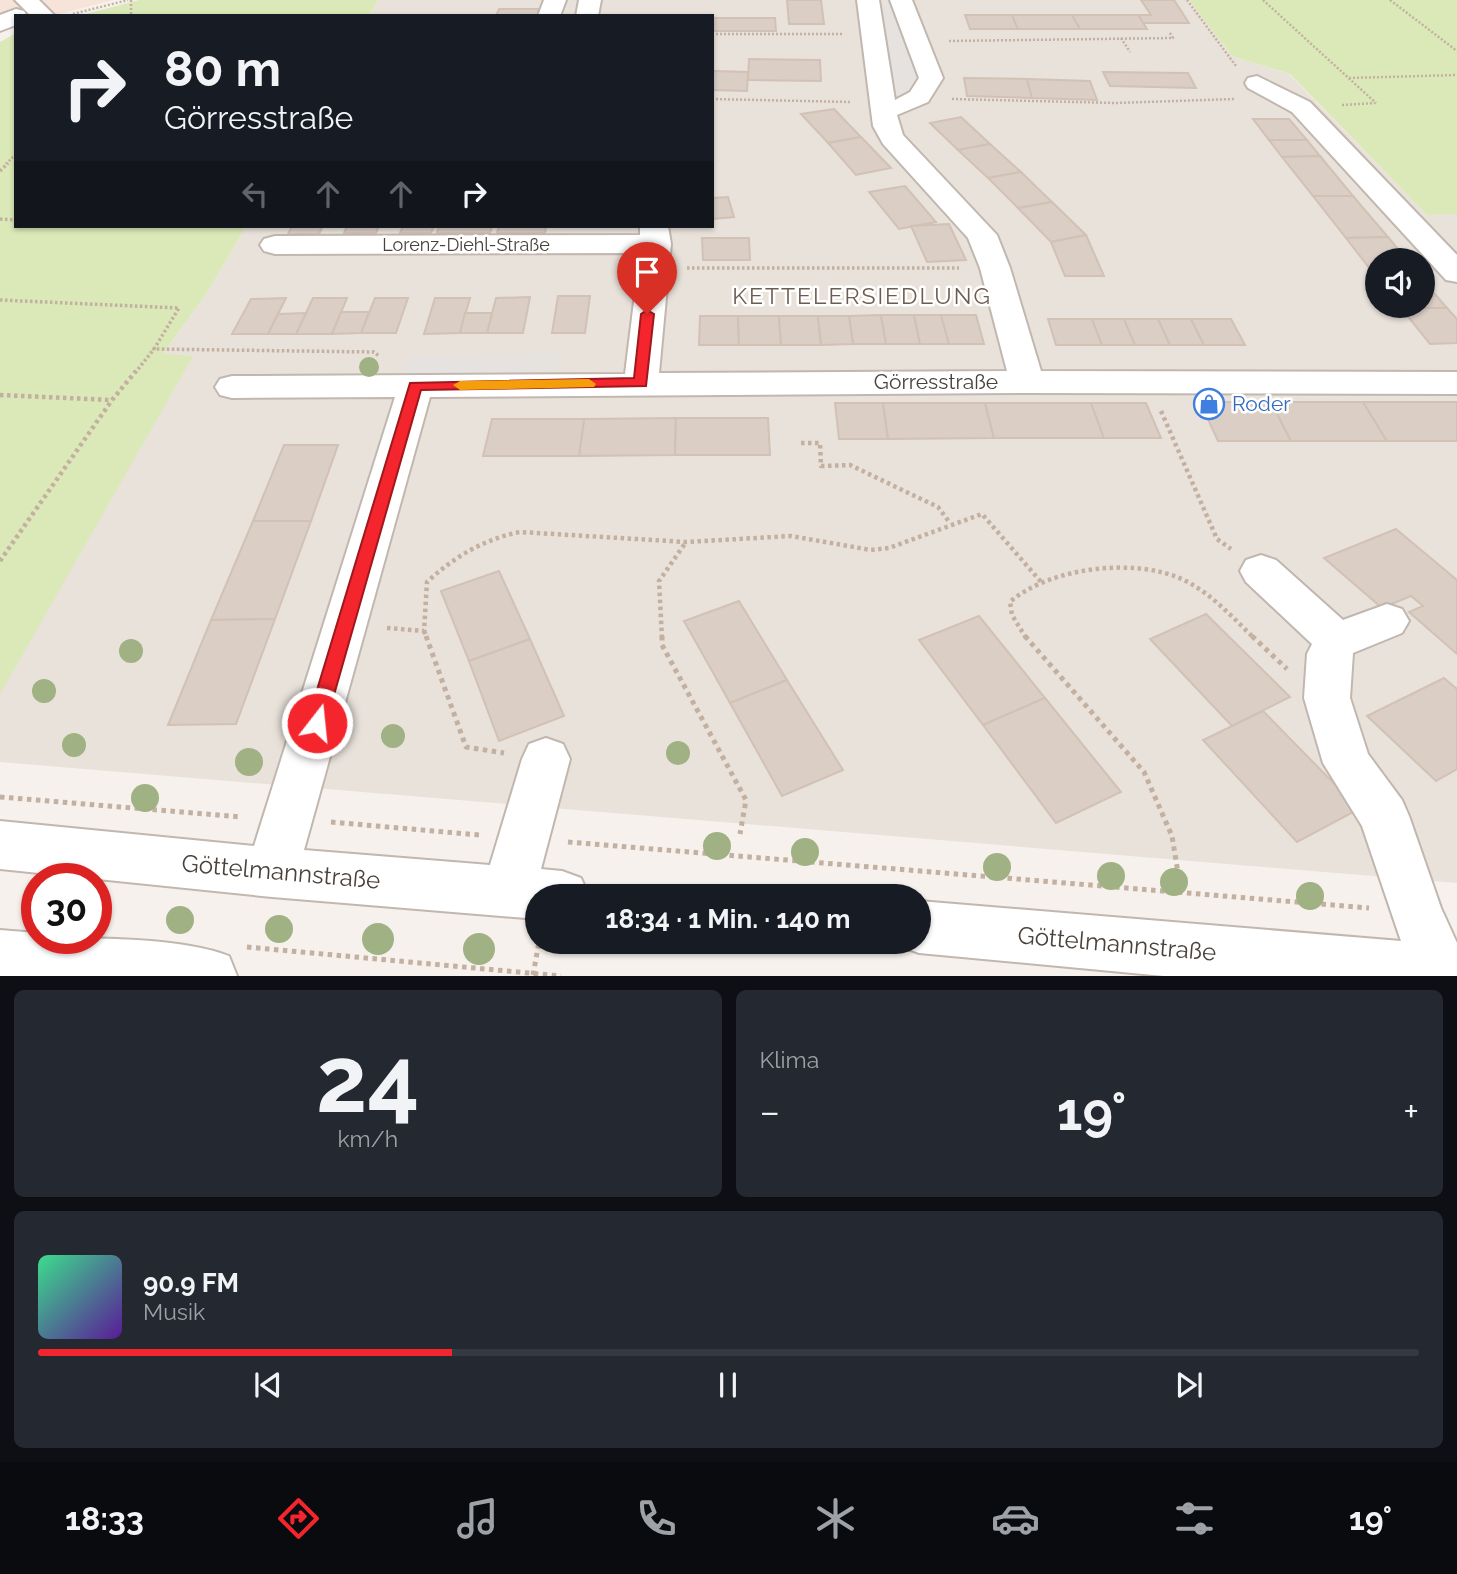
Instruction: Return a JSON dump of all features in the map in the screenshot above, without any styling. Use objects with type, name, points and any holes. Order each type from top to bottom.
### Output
[{"type":"street","points":[[868,0],[875,34],[886,126],[892,138],[982,235],[995,268],[1027,382]]},
{"type":"street","points":[[884,107],[920,98],[928,89],[931,78],[901,0]]},
{"type":"street","points":[[1257,83],[1301,107],[1457,273]]},
{"type":"street","name":"Lorenz-Diehl-Straße","points":[[275,245],[654,246]]},
{"type":"street","points":[[641,383],[654,246]]},
{"type":"street","name":"Görresstraße","points":[[232,387],[641,383],[1457,383]]},
{"type":"street","points":[[272,872],[415,386]]},
{"type":"street","points":[[1261,571],[1336,641],[1387,621]]},
{"type":"street","name":"Göttelmannstraße","points":[[1336,641],[1329,654],[1326,698],[1347,763],[1384,816],[1416,912],[1449,974]]},
{"type":"street","points":[[508,892],[546,759]]},
{"type":"street","name":"Göttelmannstraße","points":[[0,845],[525,893]]},
{"type":"street","name":"Göttelmannstraße","points":[[931,928],[1449,974]]},
{"type":"street","points":[[0,957],[221,960]]},
{"type":"path","points":[[74,14],[130,0]]},
{"type":"path","points":[[1186,0],[1234,64]]},
{"type":"path","points":[[1263,0],[1376,103]]},
{"type":"path","points":[[1390,0],[1457,51]]},
{"type":"path","points":[[918,41],[1174,38],[1170,33]]},
{"type":"path","points":[[714,34],[875,34]]},
{"type":"path","points":[[1121,38],[1129,52]]},
{"type":"path","points":[[1348,78],[1457,75]]},
{"type":"path","points":[[920,98],[1116,103],[1232,100],[1257,83]]},
{"type":"path","points":[[714,99],[884,107]]},
{"type":"path","points":[[0,171],[14,156]]},
{"type":"path","points":[[0,162],[8,162]]},
{"type":"path","points":[[654,246],[995,268]]},
{"type":"path","points":[[0,300],[179,308],[154,349],[112,400],[0,561]]},
{"type":"path","points":[[154,349],[185,351]]},
{"type":"path","points":[[1148,382],[1217,539],[1261,571]]},
{"type":"path","points":[[0,395],[112,400]]},
{"type":"path","points":[[801,443],[820,443],[821,466],[850,465],[938,507],[950,523]]},
{"type":"path","points":[[546,759],[466,747],[424,631],[428,582],[440,569],[462,555],[507,534],[540,531],[686,542],[791,536],[871,550],[889,548],[982,514],[1042,583]]},
{"type":"path","points":[[686,542],[659,581],[662,645],[746,800],[740,834]]},
{"type":"path","points":[[1181,891],[1172,836],[1144,772],[1025,637],[1012,615],[1010,602],[1017,594],[1072,573],[1121,568],[1168,574],[1198,587],[1210,596],[1298,680],[1326,698]]},
{"type":"path","points":[[345,625],[424,631]]},
{"type":"path","points":[[0,797],[210,814]]},
{"type":"path","points":[[329,822],[1416,912]]},
{"type":"path","points":[[533,974],[537,954]]},
{"type":"path","points":[[221,960],[561,975]]},
{"type":"shaded area","points":[[0,0],[113,0],[60,14],[14,14],[14,27],[0,33]]},
{"type":"shaded area","points":[[378,0],[1189,0],[1232,56],[1289,74],[1427,215],[1457,214],[1457,883],[0,762],[0,584],[208,291],[245,228],[714,228],[714,14],[370,14]]},
{"type":"shaded area","points":[[876,2],[897,2],[921,75],[915,78],[917,88],[905,100],[892,99]]},
{"type":"shaded area","points":[[561,353],[559,370],[404,373],[408,356]]},
{"type":"green space","points":[[139,0],[378,0],[370,14],[86,14]]},
{"type":"green space","points":[[1189,0],[1457,0],[1457,214],[1427,215],[1290,74],[1232,56]]},
{"type":"green space","points":[[14,34],[14,228],[245,228],[208,291],[163,354],[193,356],[0,694],[0,42]]},
{"type":"building","points":[[787,0],[821,0],[824,24],[789,24]]},
{"type":"building","points":[[1141,0],[1174,0],[1189,23],[1143,23],[1138,15],[1151,15]]},
{"type":"building","points":[[499,9],[539,9],[538,14],[497,14]]},
{"type":"building","points":[[965,15],[1012,15],[1018,29],[970,29]]},
{"type":"building","points":[[1012,15],[1072,15],[1080,29],[1018,29]]},
{"type":"building","points":[[1072,15],[1138,15],[1147,29],[1080,29]]},
{"type":"building","points":[[714,18],[775,18],[776,31],[714,31]]},
{"type":"building","points":[[749,59],[820,60],[821,81],[748,80]]},
{"type":"building","points":[[714,71],[748,72],[747,91],[714,90]]},
{"type":"building","points":[[1103,72],[1188,73],[1196,88],[1110,86]]},
{"type":"building","points":[[964,78],[1027,79],[1032,98],[967,96]]},
{"type":"building","points":[[1027,79],[1090,81],[1097,100],[1032,98]]},
{"type":"building","points":[[834,109],[861,137],[828,143],[801,114]]},
{"type":"building","points":[[961,117],[990,144],[958,150],[930,123]]},
{"type":"building","points":[[1253,119],[1289,119],[1307,140],[1269,140]]},
{"type":"building","points":[[861,137],[891,168],[856,175],[828,143]]},
{"type":"building","points":[[1269,140],[1307,140],[1320,156],[1282,157]]},
{"type":"building","points":[[990,144],[1021,172],[988,178],[958,150]]},
{"type":"building","points":[[1320,156],[1353,196],[1313,196],[1282,157]]},
{"type":"building","points":[[1021,172],[1052,202],[1018,208],[988,178]]},
{"type":"building","points":[[905,186],[936,222],[899,229],[869,192]]},
{"type":"building","points":[[1313,196],[1353,196],[1388,237],[1346,238]]},
{"type":"building","points":[[728,197],[734,217],[714,219],[714,198]]},
{"type":"building","points":[[1052,202],[1086,235],[1051,242],[1018,208]]},
{"type":"building","points":[[949,224],[966,260],[927,262],[911,226]]},
{"type":"building","points":[[291,228],[322,228],[319,234],[288,234]]},
{"type":"building","points":[[346,228],[378,228],[376,233],[344,233]]},
{"type":"building","points":[[402,228],[433,228],[431,233],[400,233]]},
{"type":"building","points":[[438,228],[491,228],[490,233],[437,233]]},
{"type":"building","points":[[498,228],[546,228],[545,233],[497,233]]},
{"type":"building","points":[[1086,235],[1104,276],[1065,276],[1051,242]]},
{"type":"building","points":[[1388,237],[1397,248],[1365,248],[1365,263],[1346,238]]},
{"type":"building","points":[[702,238],[749,238],[750,260],[703,260]]},
{"type":"building","points":[[1435,294],[1447,308],[1435,308]]},
{"type":"building","points":[[558,296],[590,296],[585,333],[552,333]]},
{"type":"building","points":[[530,297],[523,333],[487,333],[496,298]]},
{"type":"building","points":[[286,298],[268,334],[232,334],[251,299]]},
{"type":"building","points":[[313,298],[347,298],[332,334],[296,334]]},
{"type":"building","points":[[375,298],[408,298],[396,333],[361,333]]},
{"type":"building","points":[[435,298],[470,298],[460,333],[424,334]]},
{"type":"building","points":[[1435,308],[1447,308],[1457,319],[1457,343],[1430,344],[1409,318],[1435,318]]},
{"type":"building","points":[[341,312],[369,312],[361,333],[332,334]]},
{"type":"building","points":[[306,313],[296,334],[268,334],[278,314]]},
{"type":"building","points":[[465,313],[492,313],[487,333],[460,333]]},
{"type":"building","points":[[881,315],[886,344],[853,344],[849,316]]},
{"type":"building","points":[[881,315],[914,315],[920,344],[886,344]]},
{"type":"building","points":[[914,315],[941,315],[949,344],[920,344]]},
{"type":"building","points":[[941,315],[976,315],[984,344],[949,344]]},
{"type":"building","points":[[700,316],[738,316],[739,345],[699,345]]},
{"type":"building","points":[[738,316],[779,316],[781,345],[739,345]]},
{"type":"building","points":[[779,316],[818,316],[821,345],[781,345]]},
{"type":"building","points":[[818,316],[849,316],[853,344],[821,345]]},
{"type":"building","points":[[1048,319],[1092,319],[1102,345],[1056,345]]},
{"type":"building","points":[[1092,319],[1124,319],[1135,345],[1102,345]]},
{"type":"building","points":[[1124,319],[1158,319],[1170,345],[1135,345]]},
{"type":"building","points":[[1158,319],[1191,319],[1204,345],[1170,345]]},
{"type":"building","points":[[1191,319],[1231,319],[1245,345],[1204,345]]},
{"type":"building","points":[[1200,402],[1271,402],[1291,441],[1218,441]]},
{"type":"building","points":[[1271,402],[1363,402],[1387,441],[1291,441]]},
{"type":"building","points":[[1363,402],[1457,402],[1457,441],[1387,441]]},
{"type":"building","points":[[835,403],[883,403],[888,439],[839,439]]},
{"type":"building","points":[[883,403],[985,403],[994,438],[888,439]]},
{"type":"building","points":[[985,403],[1091,403],[1104,438],[994,438]]},
{"type":"building","points":[[1091,403],[1146,403],[1161,438],[1104,438]]},
{"type":"building","points":[[676,418],[675,455],[579,456],[584,419]]},
{"type":"building","points":[[676,418],[768,418],[770,455],[675,455]]},
{"type":"building","points":[[492,419],[584,419],[579,456],[483,456]]},
{"type":"building","points":[[284,445],[338,445],[311,521],[253,521]]},
{"type":"building","points":[[253,521],[311,521],[275,619],[211,620]]},
{"type":"building","points":[[1396,529],[1457,580],[1457,654],[1409,612],[1423,606],[1411,596],[1382,608],[1324,558]]},
{"type":"building","points":[[499,571],[530,639],[469,661],[441,591]]},
{"type":"building","points":[[739,601],[787,680],[730,703],[684,621]]},
{"type":"building","points":[[1206,614],[1290,697],[1232,726],[1150,639]]},
{"type":"building","points":[[979,616],[1045,698],[983,725],[919,640]]},
{"type":"building","points":[[275,619],[236,724],[168,725],[211,620]]},
{"type":"building","points":[[530,639],[564,716],[499,741],[469,661]]},
{"type":"building","points":[[1444,678],[1457,689],[1457,769],[1436,781],[1367,716]]},
{"type":"building","points":[[787,680],[843,770],[782,796],[730,703]]},
{"type":"building","points":[[1045,698],[1121,792],[1056,823],[983,725]]},
{"type":"building","points":[[1263,711],[1359,809],[1297,842],[1203,740]]},
{"type":"slow traffic","points":[[460,385],[589,384]]},
{"type":"place","name":"Roder","points":[[1209,404]]},
{"type":"district","name":"KETTELERSIEDLUNG","points":[[862,296]]},
{"type":"route","points":[[317,723],[415,386],[641,383],[647,314]]}]
